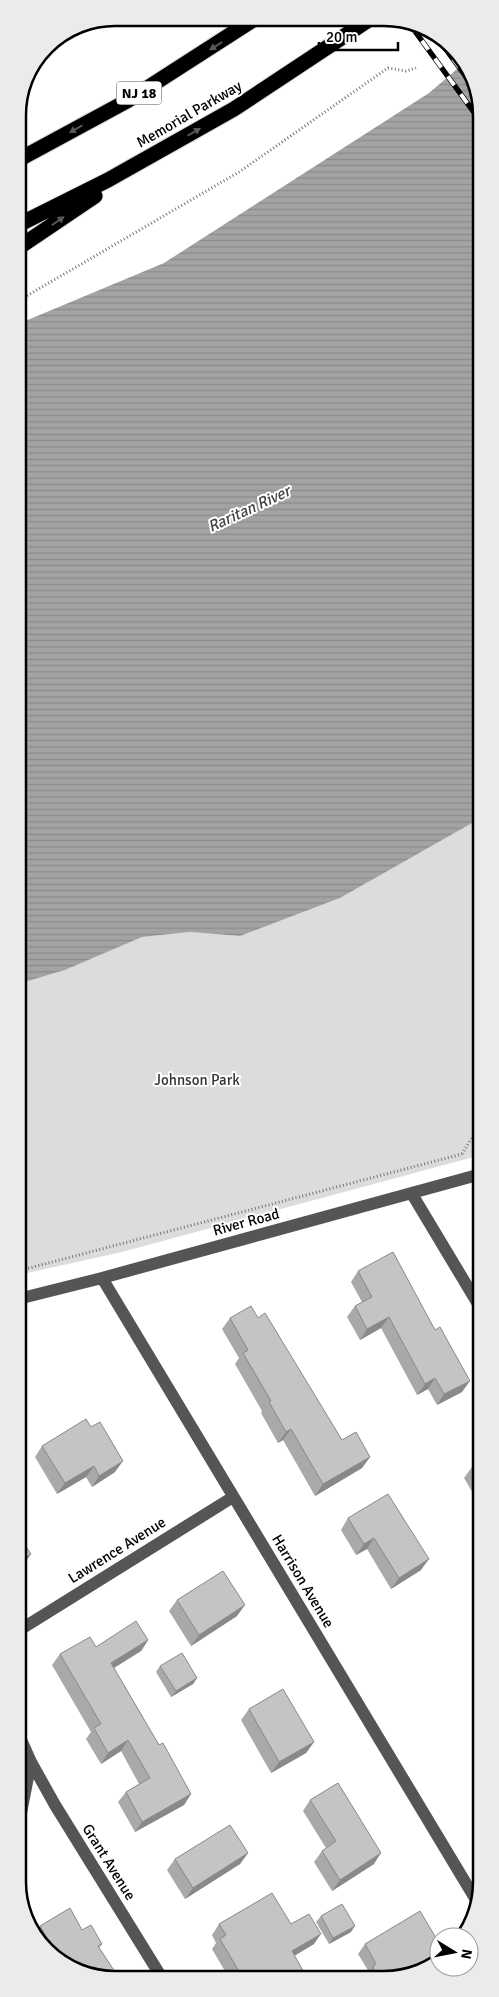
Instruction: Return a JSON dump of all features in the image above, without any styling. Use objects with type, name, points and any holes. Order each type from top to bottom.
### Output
[{"type":"highway","name":"NJ 18","points":[[26,156],[127,101],[244,26]]},
{"type":"highway","name":"Memorial Parkway","points":[[26,221],[152,156],[278,82],[360,26]]},
{"type":"highway","points":[[26,243],[152,156]]},
{"type":"street","name":"River Road","points":[[26,1296],[102,1278],[473,1176]]},
{"type":"street","points":[[412,1194],[473,1296]]},
{"type":"street","name":"Harrison Avenue","points":[[102,1278],[472,1893]]},
{"type":"street","name":"Lawrence Avenue","points":[[26,1626],[233,1497]]},
{"type":"street","points":[[26,1751],[31,1762],[26,1787]]},
{"type":"street","name":"Grant Avenue","points":[[31,1762],[54,1806],[158,1971]]},
{"type":"path","points":[[26,296],[239,172],[388,68],[406,70],[416,68]]},
{"type":"path","points":[[26,1269],[64,1261],[462,1154],[473,1136]]},
{"type":"green space","name":"Johnson Park","points":[[473,823],[473,1157],[122,1252],[26,1273],[26,982],[65,970],[141,937],[190,932],[240,936],[340,898]]},
{"type":"water","name":"Raritan River","points":[[459,67],[470,92],[473,116],[473,823],[340,898],[240,936],[190,932],[142,937],[65,970],[26,982],[26,321],[164,263],[429,93]]},
{"type":"building","points":[[393,1252],[435,1330],[440,1327],[470,1381],[444,1394],[435,1378],[425,1384],[389,1317],[367,1329],[355,1306],[372,1297],[358,1271]]},
{"type":"building","points":[[251,1306],[258,1318],[265,1313],[342,1440],[356,1432],[370,1457],[323,1484],[291,1429],[286,1432],[269,1402],[271,1401],[243,1353],[248,1350],[230,1318]]},
{"type":"building","points":[[86,1419],[91,1427],[100,1422],[123,1461],[99,1476],[94,1466],[65,1483],[42,1446]]},
{"type":"building","points":[[388,1494],[429,1559],[399,1578],[374,1538],[364,1544],[348,1518]]},
{"type":"building","points":[[26,1547],[31,1554],[26,1557]]},
{"type":"building","points":[[223,1571],[245,1605],[199,1635],[177,1600]]},
{"type":"building","points":[[136,1621],[148,1640],[111,1663],[159,1745],[163,1743],[191,1794],[142,1822],[126,1792],[150,1778],[128,1740],[108,1753],[94,1728],[101,1724],[60,1654],[90,1637],[96,1647]]},
{"type":"building","points":[[182,1653],[197,1678],[176,1691],[160,1666]]},
{"type":"building","points":[[283,1689],[314,1742],[279,1762],[249,1709]]},
{"type":"building","points":[[338,1783],[381,1853],[340,1880],[322,1851],[336,1841],[310,1800]]},
{"type":"building","points":[[230,1825],[248,1853],[193,1888],[175,1859]]},
{"type":"building","points":[[272,1893],[291,1924],[309,1914],[321,1934],[292,1951],[303,1971],[239,1971],[220,1939],[226,1935],[219,1924]]},
{"type":"building","points":[[342,1904],[355,1926],[333,1938],[321,1916]]},
{"type":"building","points":[[70,1908],[82,1930],[91,1925],[102,1944],[98,1946],[114,1971],[92,1968],[66,1956],[48,1940],[40,1926]]},
{"type":"building","points":[[420,1911],[430,1927],[429,1958],[407,1968],[370,1971],[374,1969],[373,1966],[376,1964],[365,1944]]},
{"type":"railway","points":[[416,32],[473,110]]}]
